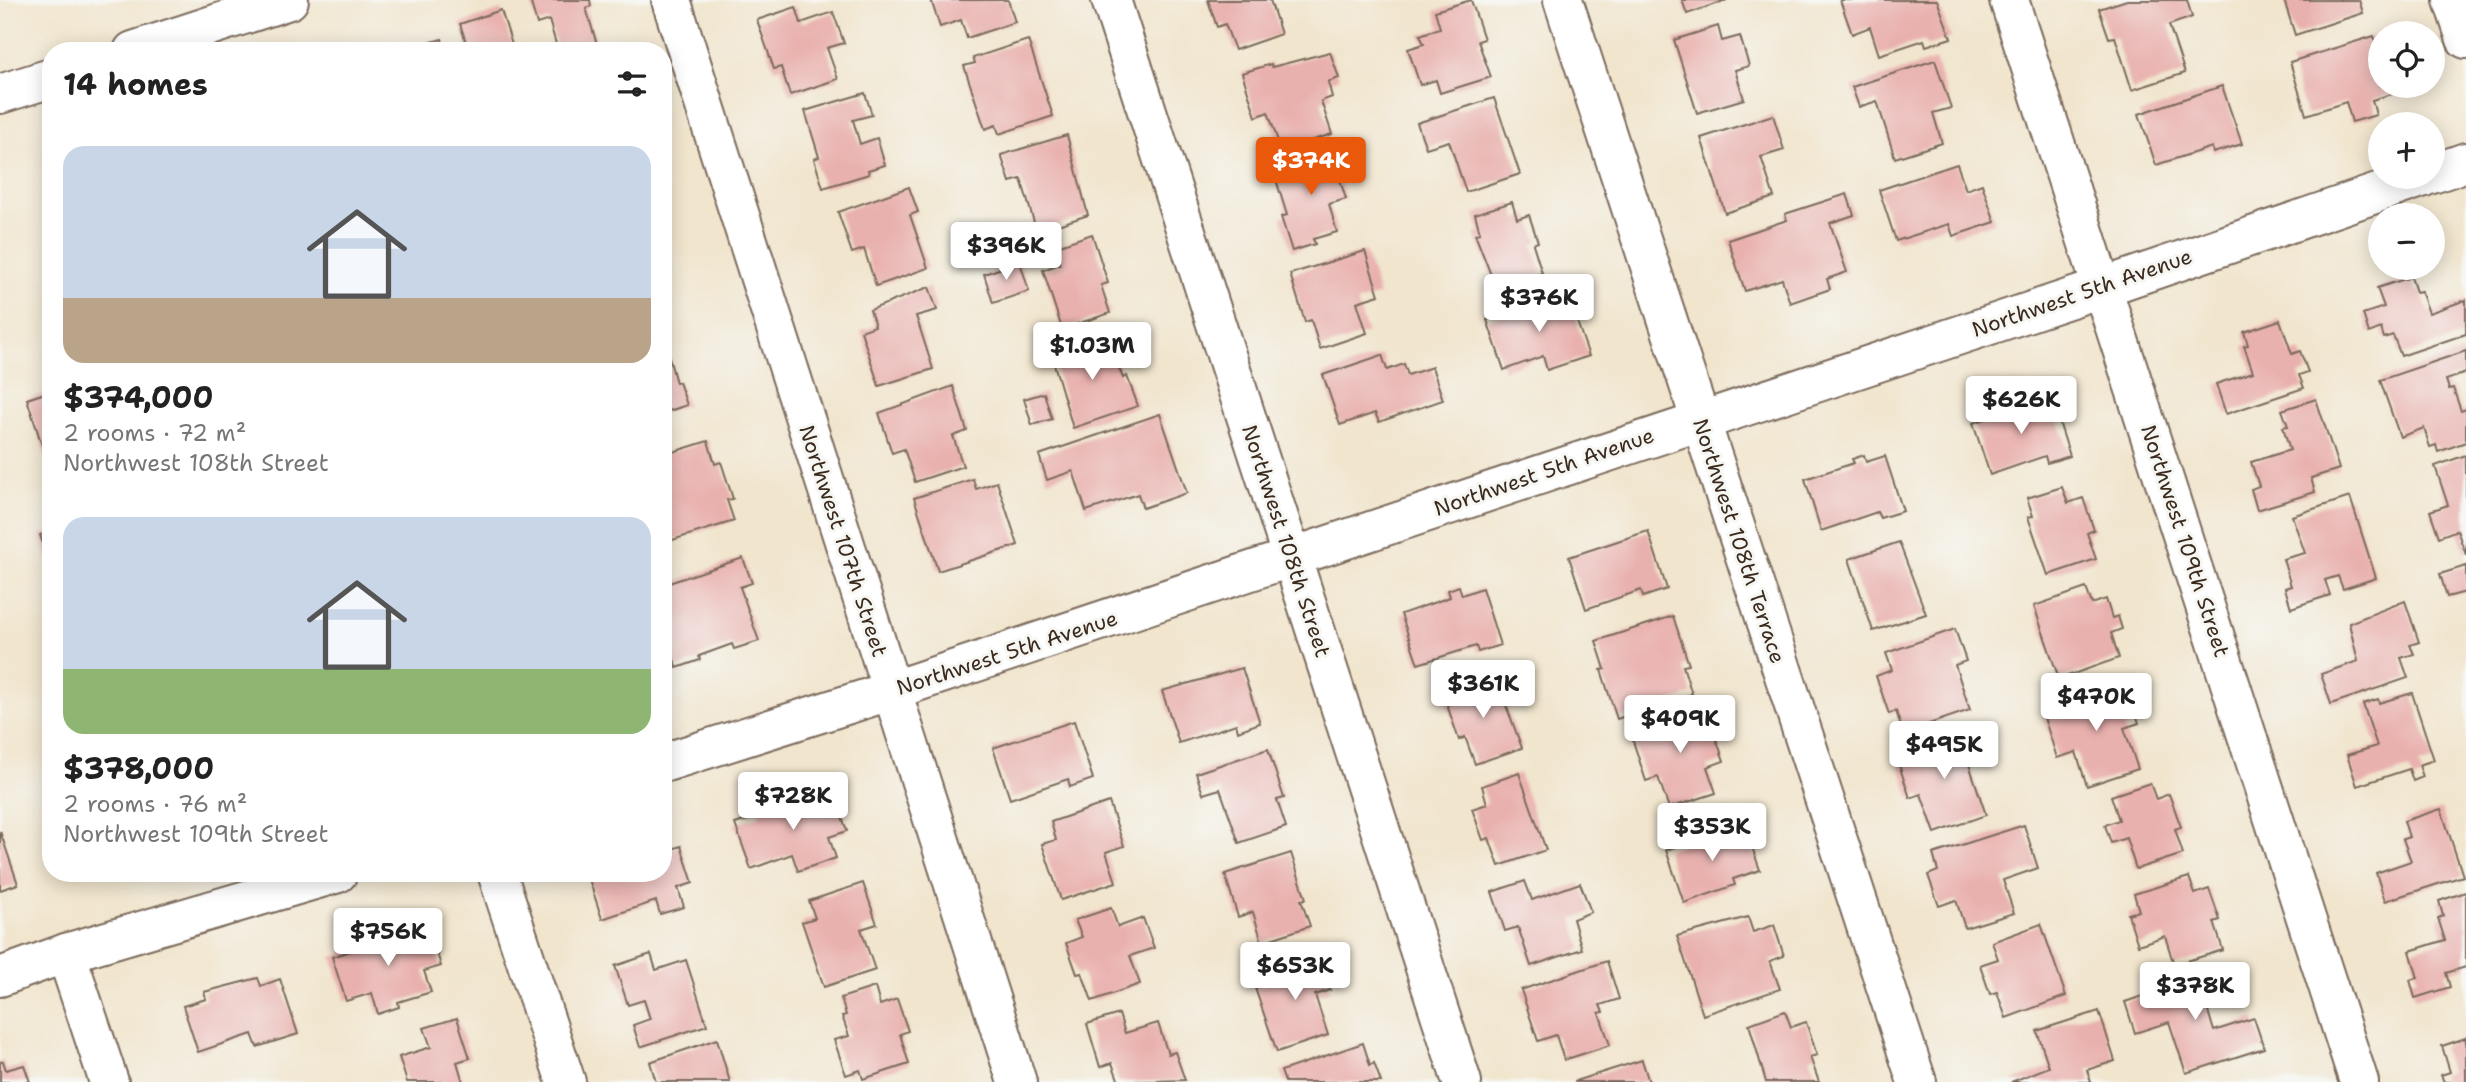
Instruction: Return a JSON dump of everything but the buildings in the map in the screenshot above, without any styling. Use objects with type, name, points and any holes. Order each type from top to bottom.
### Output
[{"type":"street","points":[[161,42],[289,0]]},
{"type":"street","name":"Northwest 107th Street","points":[[671,0],[1017,1082]]},
{"type":"street","name":"Northwest 108th Street","points":[[1111,0],[1462,1082]]},
{"type":"street","name":"Northwest 108th Terrace","points":[[1563,0],[1917,1082]]},
{"type":"street","name":"Northwest 109th Street","points":[[2009,0],[2359,1082]]},
{"type":"street","points":[[2453,0],[2466,39]]},
{"type":"street","points":[[0,94],[42,81]]},
{"type":"street","points":[[2445,169],[2466,162]]},
{"type":"street","name":"Northwest 5th Avenue","points":[[672,760],[1291,558],[2389,189]]},
{"type":"street","points":[[0,977],[66,953],[307,882]]},
{"type":"street","points":[[500,882],[566,1082]]},
{"type":"street","points":[[66,953],[109,1082]]}]
